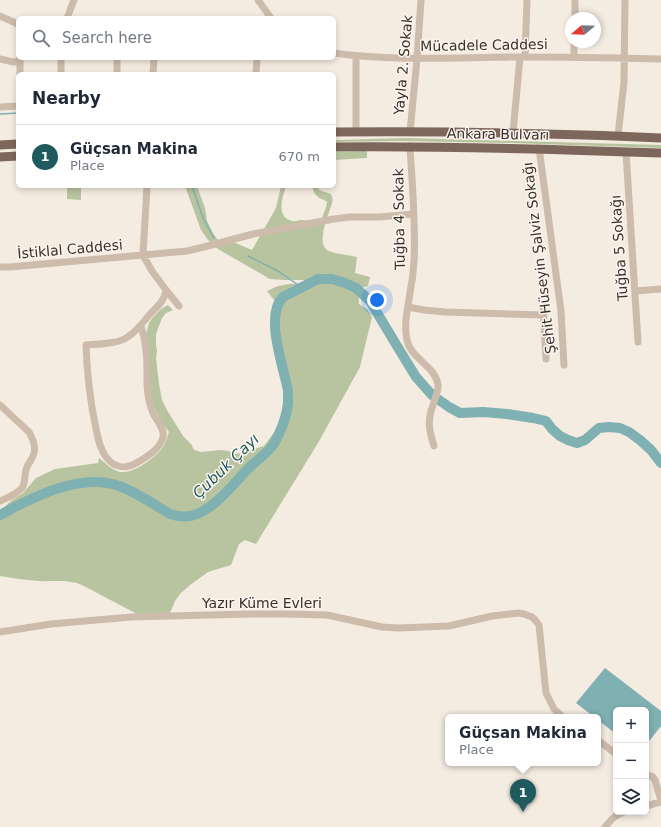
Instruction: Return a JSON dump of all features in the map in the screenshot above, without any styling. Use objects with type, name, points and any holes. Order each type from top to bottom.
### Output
[{"type":"main road","name":"Ankara Bulvarı","points":[[336,132],[513,133],[661,138]]},
{"type":"main road","points":[[0,145],[16,144]]},
{"type":"main road","name":"Ankara Bulvarı","points":[[336,147],[410,146],[539,148],[661,153]]},
{"type":"main road","points":[[0,157],[16,156]]},
{"type":"street","points":[[68,16],[74,0]]},
{"type":"street","points":[[258,0],[270,16]]},
{"type":"street","name":"Yayla 2. Sokak","points":[[410,132],[421,0]]},
{"type":"street","points":[[513,133],[523,57],[527,0]]},
{"type":"street","points":[[575,0],[575,12]]},
{"type":"street","points":[[618,136],[624,82],[625,0]]},
{"type":"street","points":[[0,16],[16,23]]},
{"type":"street","points":[[574,48],[574,57]]},
{"type":"street","name":"Mücadele Caddesi","points":[[336,53],[356,56],[417,59],[574,57],[661,59]]},
{"type":"street","points":[[356,56],[356,132]]},
{"type":"street","points":[[0,59],[13,62],[20,60],[20,72]]},
{"type":"street","points":[[61,60],[61,72]]},
{"type":"street","points":[[117,60],[117,72]]},
{"type":"street","points":[[153,72],[154,60]]},
{"type":"street","points":[[256,72],[257,60]]},
{"type":"street","points":[[0,107],[16,106]]},
{"type":"street","name":"Tuğba 4 Sokak","points":[[410,146],[414,251],[413,273],[405,331],[408,346],[412,353],[434,375],[438,386],[432,406],[429,429],[434,446]]},
{"type":"street","name":"Şehit Hüseyin Şalviz Sokağı","points":[[539,148],[561,311],[564,365]]},
{"type":"street","name":"Tuğba 5 Sokağı","points":[[626,152],[638,342]]},
{"type":"street","points":[[147,188],[143,256],[152,271],[179,306]]},
{"type":"street","name":"İstiklal Caddesi","points":[[0,267],[143,256],[192,249],[253,234],[334,219],[413,214]]},
{"type":"street","points":[[635,291],[661,289]]},
{"type":"street","points":[[141,326],[146,354],[149,402],[153,414],[162,427],[164,433],[158,446],[140,461],[129,467],[119,466],[113,464],[107,459],[99,442],[88,386],[86,345],[112,342],[129,337],[141,326],[161,302],[166,295],[166,290]]},
{"type":"street","points":[[408,307],[445,312],[544,315]]},
{"type":"street","points":[[543,307],[546,359]]},
{"type":"street","points":[[0,405],[29,432],[35,446],[34,454],[26,469],[24,476],[25,483],[23,487],[19,491],[0,501]]},
{"type":"street","name":"Yazır Küme Evleri","points":[[0,632],[51,624],[147,617],[307,614],[327,615],[382,627],[398,628],[449,626],[492,616],[524,614],[532,617],[539,625],[546,693],[554,709],[560,714]]},
{"type":"street","points":[[601,742],[613,752]]},
{"type":"street","points":[[649,775],[653,777],[661,802],[649,805]]},
{"type":"street","points":[[605,827],[616,815]]},
{"type":"green space","points":[[405,138],[661,145],[661,148],[510,143],[402,141],[336,142],[336,140]]},
{"type":"green space","points":[[367,151],[367,158],[336,160],[336,152]]},
{"type":"green space","points":[[67,188],[81,188],[81,200],[67,199]]},
{"type":"green space","points":[[186,188],[198,188],[205,208],[207,221],[218,240],[233,242],[252,250],[276,208],[281,188],[285,188],[282,201],[283,215],[287,219],[293,221],[314,221],[322,218],[327,202],[317,196],[313,188],[318,188],[319,190],[331,194],[332,202],[323,236],[324,247],[327,250],[357,257],[355,273],[370,277],[368,286],[358,289],[359,304],[368,310],[372,317],[360,367],[318,443],[256,544],[245,540],[239,544],[231,565],[208,572],[190,585],[175,601],[170,613],[139,615],[76,583],[65,581],[33,581],[0,576],[0,511],[12,500],[23,493],[36,478],[55,469],[98,463],[99,458],[114,470],[126,472],[138,468],[144,464],[163,447],[169,432],[162,423],[151,397],[146,334],[149,323],[153,317],[161,309],[168,305],[173,310],[166,313],[162,318],[156,334],[156,358],[159,384],[162,400],[167,410],[183,436],[191,444],[194,450],[201,452],[221,450],[229,451],[233,454],[241,453],[264,446],[279,426],[285,393],[272,327],[274,300],[267,291],[278,286],[289,284],[321,282],[309,280],[270,279],[218,249],[208,240],[201,230]]},
{"type":"water","points":[[605,668],[661,711],[661,726],[649,741],[649,707],[613,707],[613,732],[601,722],[601,714],[590,714],[576,703]]},
{"type":"waterway","points":[[0,114],[16,113]]},
{"type":"waterway","points":[[193,188],[203,218],[214,238]]},
{"type":"waterway","points":[[248,256],[278,271],[301,287]]},
{"type":"waterway","name":"Çubuk Çayı","points":[[0,515],[42,494],[58,488],[89,482],[104,482],[119,486],[139,495],[170,514],[177,516],[187,517],[194,515],[212,505],[220,499],[273,445],[278,436],[286,414],[288,391],[277,342],[275,316],[278,305],[283,297],[318,279],[332,279],[345,283],[356,288],[370,301],[416,377],[432,395],[460,413],[483,412],[507,414],[546,421],[560,436],[577,443],[585,440],[599,428],[620,428],[629,432],[640,440],[651,450],[661,463]]},
{"type":"place","name":"Güçsan Makina","points":[[523,812]]}]
